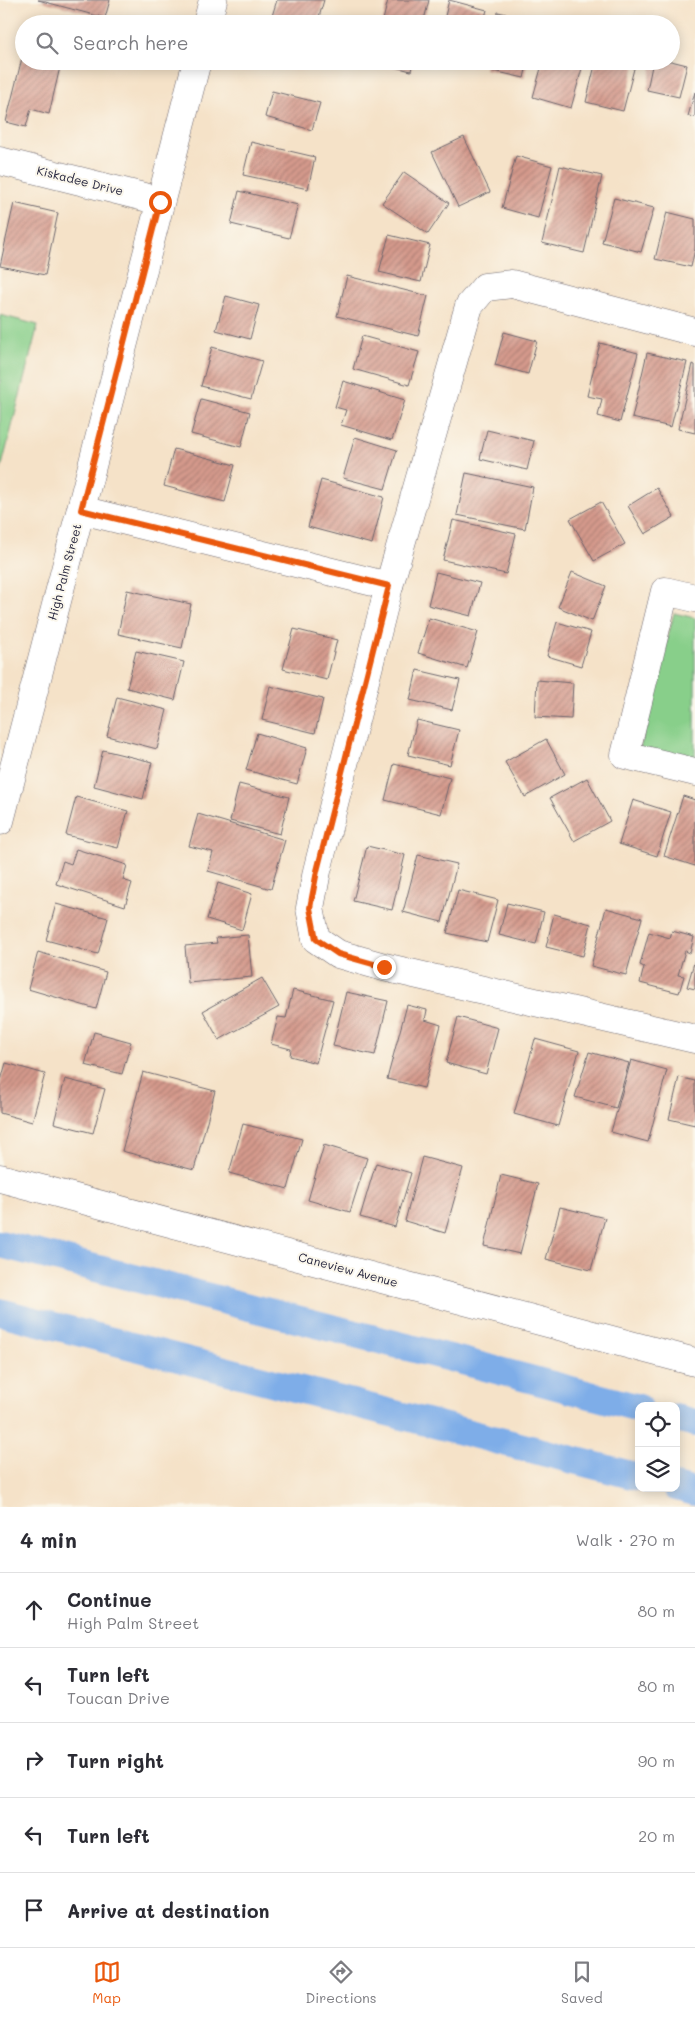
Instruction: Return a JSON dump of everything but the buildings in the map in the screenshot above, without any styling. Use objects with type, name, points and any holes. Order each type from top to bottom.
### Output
[{"type":"street","points":[[209,15],[213,0]]},
{"type":"street","name":"High Palm Street","points":[[0,820],[195,70]]},
{"type":"street","name":"Kiskadee Drive","points":[[0,160],[160,202]]},
{"type":"street","points":[[695,332],[512,284],[485,287],[469,306],[389,586],[317,871],[310,908],[316,939],[338,954],[384,967],[695,1039]]},
{"type":"street","points":[[81,510],[389,586]]},
{"type":"street","points":[[695,598],[665,591],[625,755],[695,772]]},
{"type":"street","name":"Caneview Avenue","points":[[0,1178],[695,1362]]},
{"type":"green space","points":[[0,315],[38,325],[0,473]]},
{"type":"green space","points":[[674,613],[695,618],[695,762],[640,748]]},
{"type":"waterway","points":[[0,1244],[635,1407]]},
{"type":"waterway","points":[[0,1312],[635,1476]]},
{"type":"waterway","points":[[680,1419],[695,1423]]},
{"type":"waterway","points":[[680,1488],[695,1492]]},
{"type":"route","points":[[160,202],[81,510],[389,586],[317,871],[310,908],[316,939],[338,954],[384,967]]}]
